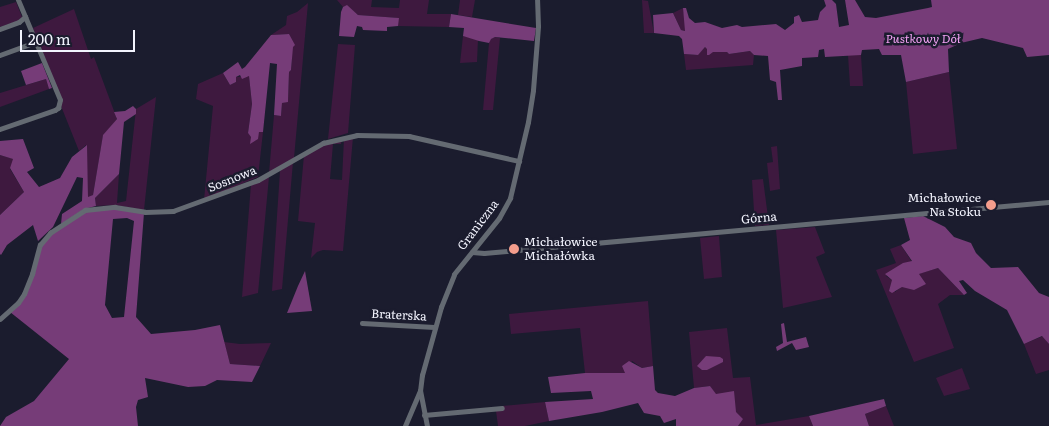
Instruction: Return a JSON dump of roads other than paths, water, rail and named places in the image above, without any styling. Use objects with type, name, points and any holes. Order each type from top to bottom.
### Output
[{"type":"street","points":[[0,129],[58,108],[60,100],[18,0]]},
{"type":"street","name":"Graniczna","points":[[427,426],[420,391],[434,327],[454,274],[499,218],[510,198],[533,90],[538,26],[537,0]]},
{"type":"street","points":[[0,29],[24,17]]},
{"type":"street","points":[[0,55],[35,42]]},
{"type":"street","name":"Sosnowa","points":[[0,319],[18,303],[24,294],[40,245],[50,233],[85,210],[115,206],[162,213],[179,209],[258,180],[323,143],[357,135],[409,136],[519,161]]},
{"type":"street","name":"Górna","points":[[472,252],[484,253],[1049,202]]},
{"type":"street","name":"Braterska","points":[[362,323],[434,327]]},
{"type":"street","points":[[405,426],[420,391]]},
{"type":"street","points":[[424,415],[502,408]]},
{"type":"place","name":"Michałowice Na Stoku","points":[[991,205]]},
{"type":"place","name":"Michałowice Michałówka","points":[[514,249]]},
{"type":"park label","name":"Pustkowy Dół","points":[[923,39]]}]
